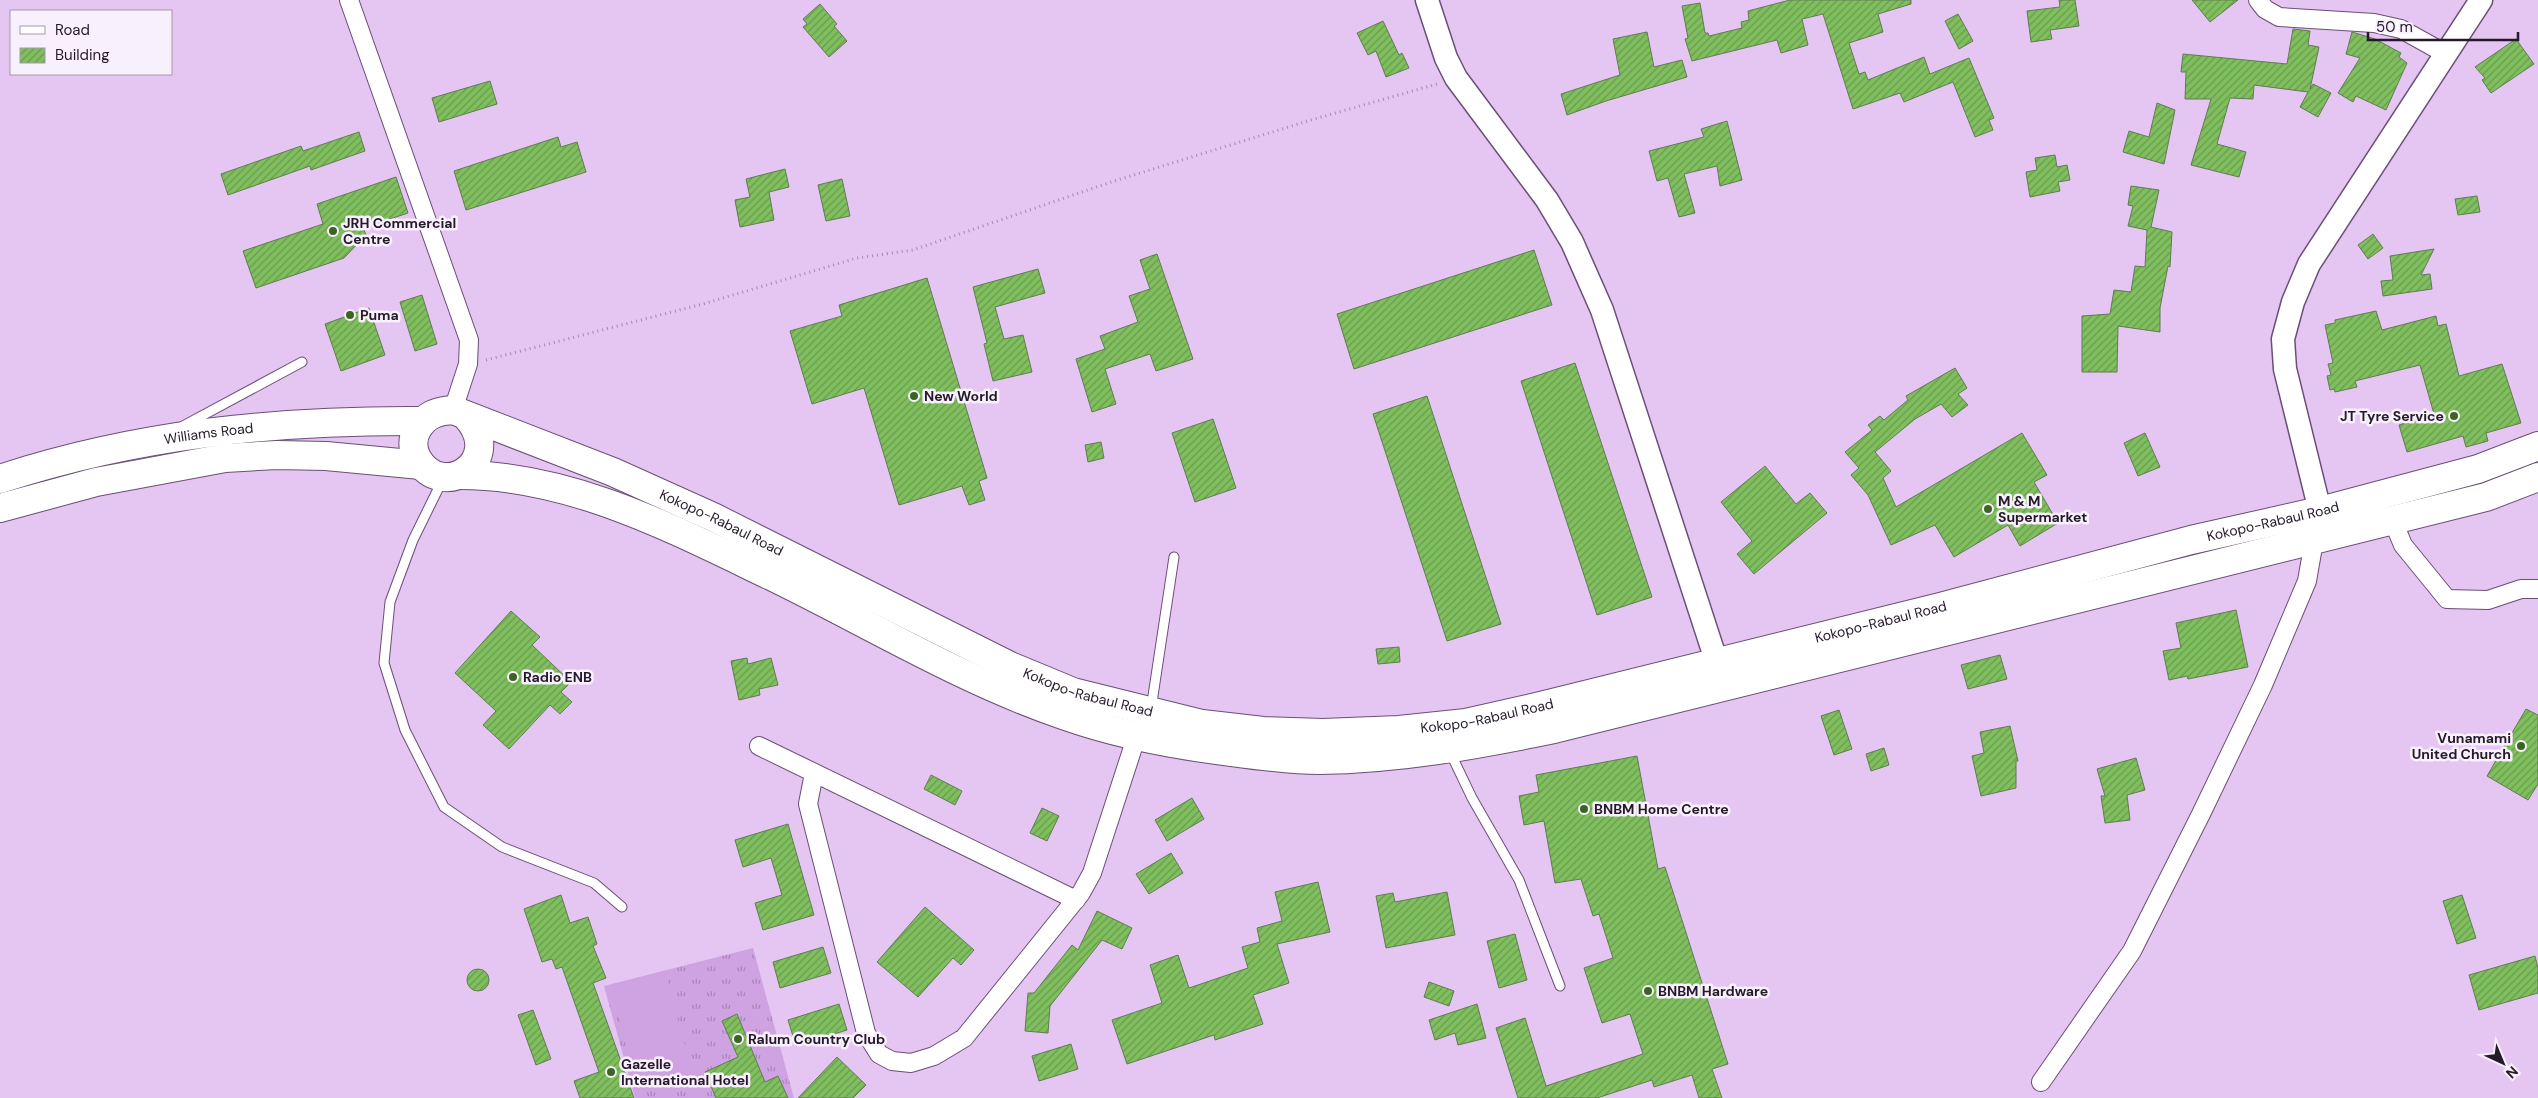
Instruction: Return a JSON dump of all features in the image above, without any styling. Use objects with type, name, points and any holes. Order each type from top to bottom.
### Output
[{"type":"main road","points":[[442,410],[460,413],[476,427],[481,440],[479,454],[472,466],[442,472],[415,455],[413,443],[422,421],[431,414],[442,410]]},
{"type":"main road","name":"Kokopo-Rabaul Road","points":[[460,413],[613,472],[713,517],[1010,666],[1073,692],[1202,724],[1262,731],[1323,733],[1399,730],[1466,723],[1940,606],[2191,540],[2320,511],[2478,469],[2538,446]]},
{"type":"main road","name":"Williams Road","points":[[0,479],[91,452],[160,438],[296,423],[422,421]]},
{"type":"main road","name":"Williams Road","points":[[0,508],[96,482],[225,458],[326,456],[442,472]]},
{"type":"main road","name":"Kokopo-Rabaul Road","points":[[442,472],[496,475],[530,480],[595,498],[701,543],[996,688],[1062,715],[1136,738],[1258,756],[1317,760],[1395,756],[1449,749],[1554,728],[1927,634],[2393,521],[2486,497],[2538,477]]},
{"type":"street","points":[[349,0],[469,340],[468,364],[460,413]]},
{"type":"street","points":[[1427,0],[1446,58],[1456,78],[1547,200],[1572,242],[1588,277],[1602,310],[1716,660]]},
{"type":"street","points":[[2258,0],[2265,9],[2279,17],[2374,23],[2401,29],[2446,54]]},
{"type":"street","points":[[2320,511],[2285,369],[2283,339],[2293,302],[2309,264],[2481,0]]},
{"type":"street","points":[[2393,521],[2403,545],[2447,599],[2488,600],[2521,590],[2538,589]]},
{"type":"street","points":[[2041,1082],[2132,951],[2197,823],[2264,685],[2307,581],[2314,541]]},
{"type":"street","points":[[814,773],[808,804],[866,1033],[879,1054],[892,1061],[911,1064],[934,1056],[964,1038],[1076,900],[1092,873],[1136,738]]},
{"type":"street","points":[[759,746],[1076,900]]},
{"type":"lane","points":[[160,438],[302,362]]},
{"type":"lane","points":[[442,472],[413,540],[390,602],[384,663],[405,730],[444,807],[502,846],[594,884],[622,908]]},
{"type":"lane","points":[[1150,712],[1174,557]]},
{"type":"lane","points":[[1449,749],[1472,798],[1519,880],[1560,986]]},
{"type":"path","points":[[468,364],[703,304],[857,258],[914,250],[1111,182],[1311,120],[1456,78]]},
{"type":"green space","points":[[753,948],[794,1098],[635,1098],[604,986]]},
{"type":"green space","points":[[665,971],[693,1075],[639,1090],[611,986]]},
{"type":"building","points":[[1790,0],[1911,0],[1911,4],[1878,14],[1883,32],[1849,43],[1859,74],[1865,72],[1868,80],[1924,57],[1930,74],[1969,58],[1994,118],[1989,120],[1993,130],[1975,137],[1953,82],[1904,102],[1900,93],[1853,109],[1823,14],[1802,19],[1808,45],[1781,53],[1777,40],[1692,61],[1685,39],[1688,38],[1682,6],[1700,3],[1705,33],[1708,33],[1709,36],[1742,28],[1741,22],[1749,20],[1748,11]]},
{"type":"building","points":[[2059,0],[2075,0],[2079,26],[2050,30],[2052,39],[2031,42],[2027,11],[2060,7]]},
{"type":"building","points":[[2192,0],[2238,0],[2210,22]]},
{"type":"building","points":[[820,4],[837,24],[834,26],[847,41],[829,57],[803,27],[807,24],[803,19]]},
{"type":"building","points":[[1958,14],[1973,41],[1959,49],[1945,21]]},
{"type":"building","points":[[1383,21],[1399,55],[1402,53],[1409,68],[1386,77],[1376,51],[1368,55],[1357,33]]},
{"type":"building","points":[[2293,29],[2310,31],[2308,45],[2319,47],[2310,89],[2313,84],[2331,93],[2318,117],[2300,107],[2308,92],[2254,85],[2253,99],[2230,98],[2217,144],[2246,152],[2239,177],[2191,165],[2211,99],[2185,99],[2186,72],[2181,72],[2183,54],[2287,64]]},
{"type":"building","points":[[1647,32],[1654,67],[1682,60],[1687,77],[1606,101],[1567,115],[1561,94],[1620,75],[1613,39]]},
{"type":"building","points":[[2352,32],[2375,39],[2401,53],[2399,57],[2407,63],[2386,110],[2356,96],[2353,102],[2338,93],[2360,58],[2346,54]]},
{"type":"building","points":[[2516,39],[2534,64],[2491,93],[2482,80],[2485,78],[2475,67]]},
{"type":"building","points":[[490,81],[497,104],[439,122],[432,98]]},
{"type":"building","points":[[2157,103],[2175,110],[2164,164],[2123,152],[2129,131],[2149,137]]},
{"type":"building","points":[[1727,121],[1742,180],[1720,186],[1717,166],[1684,174],[1695,213],[1679,217],[1668,178],[1657,181],[1649,151],[1704,137],[1701,129]]},
{"type":"building","points":[[359,132],[365,151],[311,170],[310,166],[228,195],[221,174],[301,146],[303,151]]},
{"type":"building","points":[[558,137],[561,147],[577,142],[586,172],[466,210],[454,171]]},
{"type":"building","points":[[2055,155],[2057,167],[2067,165],[2070,180],[2058,182],[2060,191],[2030,197],[2026,172],[2037,170],[2035,158]]},
{"type":"building","points":[[785,169],[789,187],[769,192],[774,220],[740,227],[735,200],[750,197],[746,179]]},
{"type":"building","name":"JRH Commercial Centre","points":[[396,177],[408,213],[363,228],[366,235],[344,258],[256,288],[243,251],[323,224],[317,204]]},
{"type":"building","points":[[842,179],[850,216],[826,221],[818,185]]},
{"type":"building","points":[[2131,186],[2159,190],[2151,227],[2172,232],[2170,267],[2168,266],[2160,308],[2160,332],[2118,326],[2117,372],[2082,372],[2082,316],[2110,314],[2114,290],[2131,292],[2135,266],[2145,267],[2147,230],[2128,226],[2133,206],[2128,205]]},
{"type":"building","points":[[2477,196],[2480,212],[2458,215],[2455,199]]},
{"type":"building","points":[[2373,234],[2383,248],[2368,259],[2358,245]]},
{"type":"building","points":[[2434,249],[2421,275],[2430,274],[2432,289],[2383,296],[2381,281],[2393,280],[2390,256]]},
{"type":"building","points":[[1534,250],[1552,305],[1354,369],[1337,314]]},
{"type":"building","points":[[1157,254],[1193,359],[1156,371],[1150,354],[1105,369],[1116,404],[1092,412],[1076,359],[1105,349],[1100,336],[1138,322],[1129,296],[1150,289],[1140,260]]},
{"type":"building","points":[[1038,269],[1045,293],[995,307],[1004,339],[1023,335],[1032,372],[993,381],[984,344],[987,343],[973,287]]},
{"type":"building","name":"New World","points":[[927,278],[987,478],[979,481],[985,500],[969,505],[962,486],[899,505],[864,388],[812,404],[790,331],[842,316],[839,305]]},
{"type":"building","points":[[422,295],[437,344],[415,351],[400,302]]},
{"type":"building","points":[[369,308],[385,355],[341,371],[325,324]]},
{"type":"building","points":[[2376,311],[2382,330],[2436,316],[2438,326],[2446,324],[2459,376],[2502,364],[2521,423],[2486,433],[2488,441],[2466,447],[2463,436],[2407,452],[2399,425],[2434,414],[2420,365],[2355,381],[2357,387],[2335,392],[2334,389],[2330,390],[2327,376],[2331,375],[2328,364],[2333,363],[2325,325],[2335,323],[2335,320]]},
{"type":"building","points":[[1575,363],[1652,597],[1597,615],[1521,381]]},
{"type":"building","name":"M & M Supermarket","points":[[1955,368],[1967,388],[1958,394],[1968,405],[1952,417],[1941,404],[1915,419],[1875,452],[1891,471],[1883,478],[1896,507],[2022,433],[2047,475],[2034,482],[2058,523],[2020,546],[2008,525],[1954,557],[1935,525],[1891,545],[1868,495],[1851,475],[1859,468],[1845,452],[1872,430],[1868,425],[1880,416],[1884,420],[1908,400],[1906,396]]},
{"type":"building","points":[[1427,396],[1501,624],[1447,641],[1373,414]]},
{"type":"building","points":[[1213,419],[1236,488],[1195,502],[1172,433]]},
{"type":"building","points":[[2145,433],[2160,467],[2138,476],[2124,443]]},
{"type":"building","points":[[1101,442],[1104,458],[1088,462],[1085,445]]},
{"type":"building","points":[[1765,466],[1796,504],[1810,493],[1827,513],[1754,574],[1737,554],[1752,541],[1721,502]]},
{"type":"building","points":[[2236,610],[2248,667],[2188,679],[2187,676],[2169,680],[2163,651],[2181,648],[2176,623]]},
{"type":"building","name":"Radio ENB","points":[[511,611],[540,637],[532,645],[571,682],[561,692],[572,702],[560,714],[550,705],[509,749],[483,725],[496,711],[455,673]]},
{"type":"building","points":[[1399,647],[1400,662],[1378,664],[1376,649]]},
{"type":"building","points":[[2000,655],[2007,679],[1968,689],[1961,665]]},
{"type":"building","points":[[747,658],[748,664],[771,658],[778,685],[759,689],[760,695],[739,700],[731,661]]},
{"type":"building","name":"Vunamami United Church","points":[[2526,709],[2538,715],[2538,784],[2528,800],[2487,776]]},
{"type":"building","points":[[1839,710],[1852,749],[1834,755],[1821,716]]},
{"type":"building","points":[[2010,726],[2018,761],[2016,761],[2016,788],[1981,796],[1972,756],[1984,753],[1980,732]]},
{"type":"building","points":[[1884,748],[1889,765],[1871,771],[1866,754]]},
{"type":"building","points":[[1637,756],[1658,869],[1665,867],[1728,1064],[1712,1069],[1722,1098],[1699,1098],[1692,1075],[1654,1087],[1652,1080],[1597,1098],[1518,1098],[1496,1028],[1525,1018],[1546,1086],[1643,1054],[1630,1014],[1602,1023],[1584,968],[1613,958],[1599,914],[1593,916],[1581,879],[1555,883],[1544,821],[1524,825],[1519,796],[1539,792],[1536,775]]},
{"type":"building","points":[[2136,758],[2145,790],[2127,795],[2130,820],[2105,823],[2101,796],[2105,796],[2097,769]]},
{"type":"building","points":[[931,775],[962,791],[955,805],[924,789]]},
{"type":"building","points":[[1192,798],[1204,819],[1167,841],[1155,820]]},
{"type":"building","points":[[1042,808],[1059,816],[1047,841],[1030,833]]},
{"type":"building","points":[[788,824],[814,915],[763,930],[755,903],[782,895],[771,858],[743,867],[735,840]]},
{"type":"building","points":[[1171,853],[1183,873],[1149,894],[1136,874]]},
{"type":"building","points":[[1318,882],[1330,932],[1277,944],[1289,983],[1253,995],[1263,1024],[1215,1040],[1214,1035],[1127,1064],[1112,1020],[1162,1003],[1150,965],[1178,955],[1189,988],[1248,968],[1242,947],[1260,942],[1257,928],[1282,921],[1275,892]]},
{"type":"building","points":[[1447,892],[1455,935],[1386,948],[1376,896],[1393,893],[1395,902]]},
{"type":"building","points":[[561,895],[570,923],[588,917],[597,944],[593,946],[606,978],[593,983],[634,1098],[580,1098],[574,1081],[599,1072],[562,967],[556,969],[552,959],[542,962],[524,909]]},
{"type":"building","points":[[2462,895],[2476,938],[2457,944],[2443,901]]},
{"type":"building","points":[[925,907],[974,950],[961,965],[953,958],[918,997],[877,962]]},
{"type":"building","points":[[1097,911],[1132,928],[1122,949],[1102,940],[1050,1006],[1048,1033],[1025,1031],[1028,993],[1034,993],[1072,945],[1078,950]]},
{"type":"building","points":[[1515,934],[1527,980],[1499,988],[1487,941]]},
{"type":"building","points":[[823,947],[831,973],[780,988],[773,962]]},
{"type":"building","points":[[2535,956],[2538,968],[2538,993],[2479,1010],[2469,975]]},
{"type":"building","points":[[478,969],[486,972],[489,980],[486,988],[478,991],[470,988],[467,980],[470,972]]},
{"type":"building","points":[[1429,982],[1454,991],[1449,1006],[1424,997]]},
{"type":"building","points":[[839,1004],[847,1030],[796,1046],[788,1020]]},
{"type":"building","points":[[1477,1004],[1486,1038],[1458,1045],[1455,1033],[1435,1040],[1429,1020]]},
{"type":"building","points":[[533,1010],[551,1059],[536,1065],[518,1015]]},
{"type":"building","name":"Ralum Country Club","points":[[737,1014],[765,1082],[778,1076],[788,1098],[716,1098],[705,1072],[738,1057],[722,1021]]},
{"type":"building","points":[[1071,1044],[1078,1069],[1039,1081],[1032,1056]]},
{"type":"building","points":[[837,1057],[866,1085],[853,1098],[798,1098]]},
{"type":"place","name":"JRH Commercial Centre","points":[[333,231]]},
{"type":"place","name":"Puma","points":[[350,315]]},
{"type":"place","name":"New World","points":[[914,396]]},
{"type":"place","name":"JT Tyre Service","points":[[2454,416]]},
{"type":"place","name":"M & M Supermarket","points":[[1988,509]]},
{"type":"place","name":"Radio ENB","points":[[513,677]]},
{"type":"place","name":"Vunamami United Church","points":[[2521,746]]},
{"type":"place","name":"BNBM Home Centre","points":[[1584,809]]},
{"type":"place","name":"BNBM Hardware","points":[[1648,991]]},
{"type":"place","name":"Ralum Country Club","points":[[738,1039]]},
{"type":"place","name":"Gazelle International Hotel","points":[[611,1072]]}]
